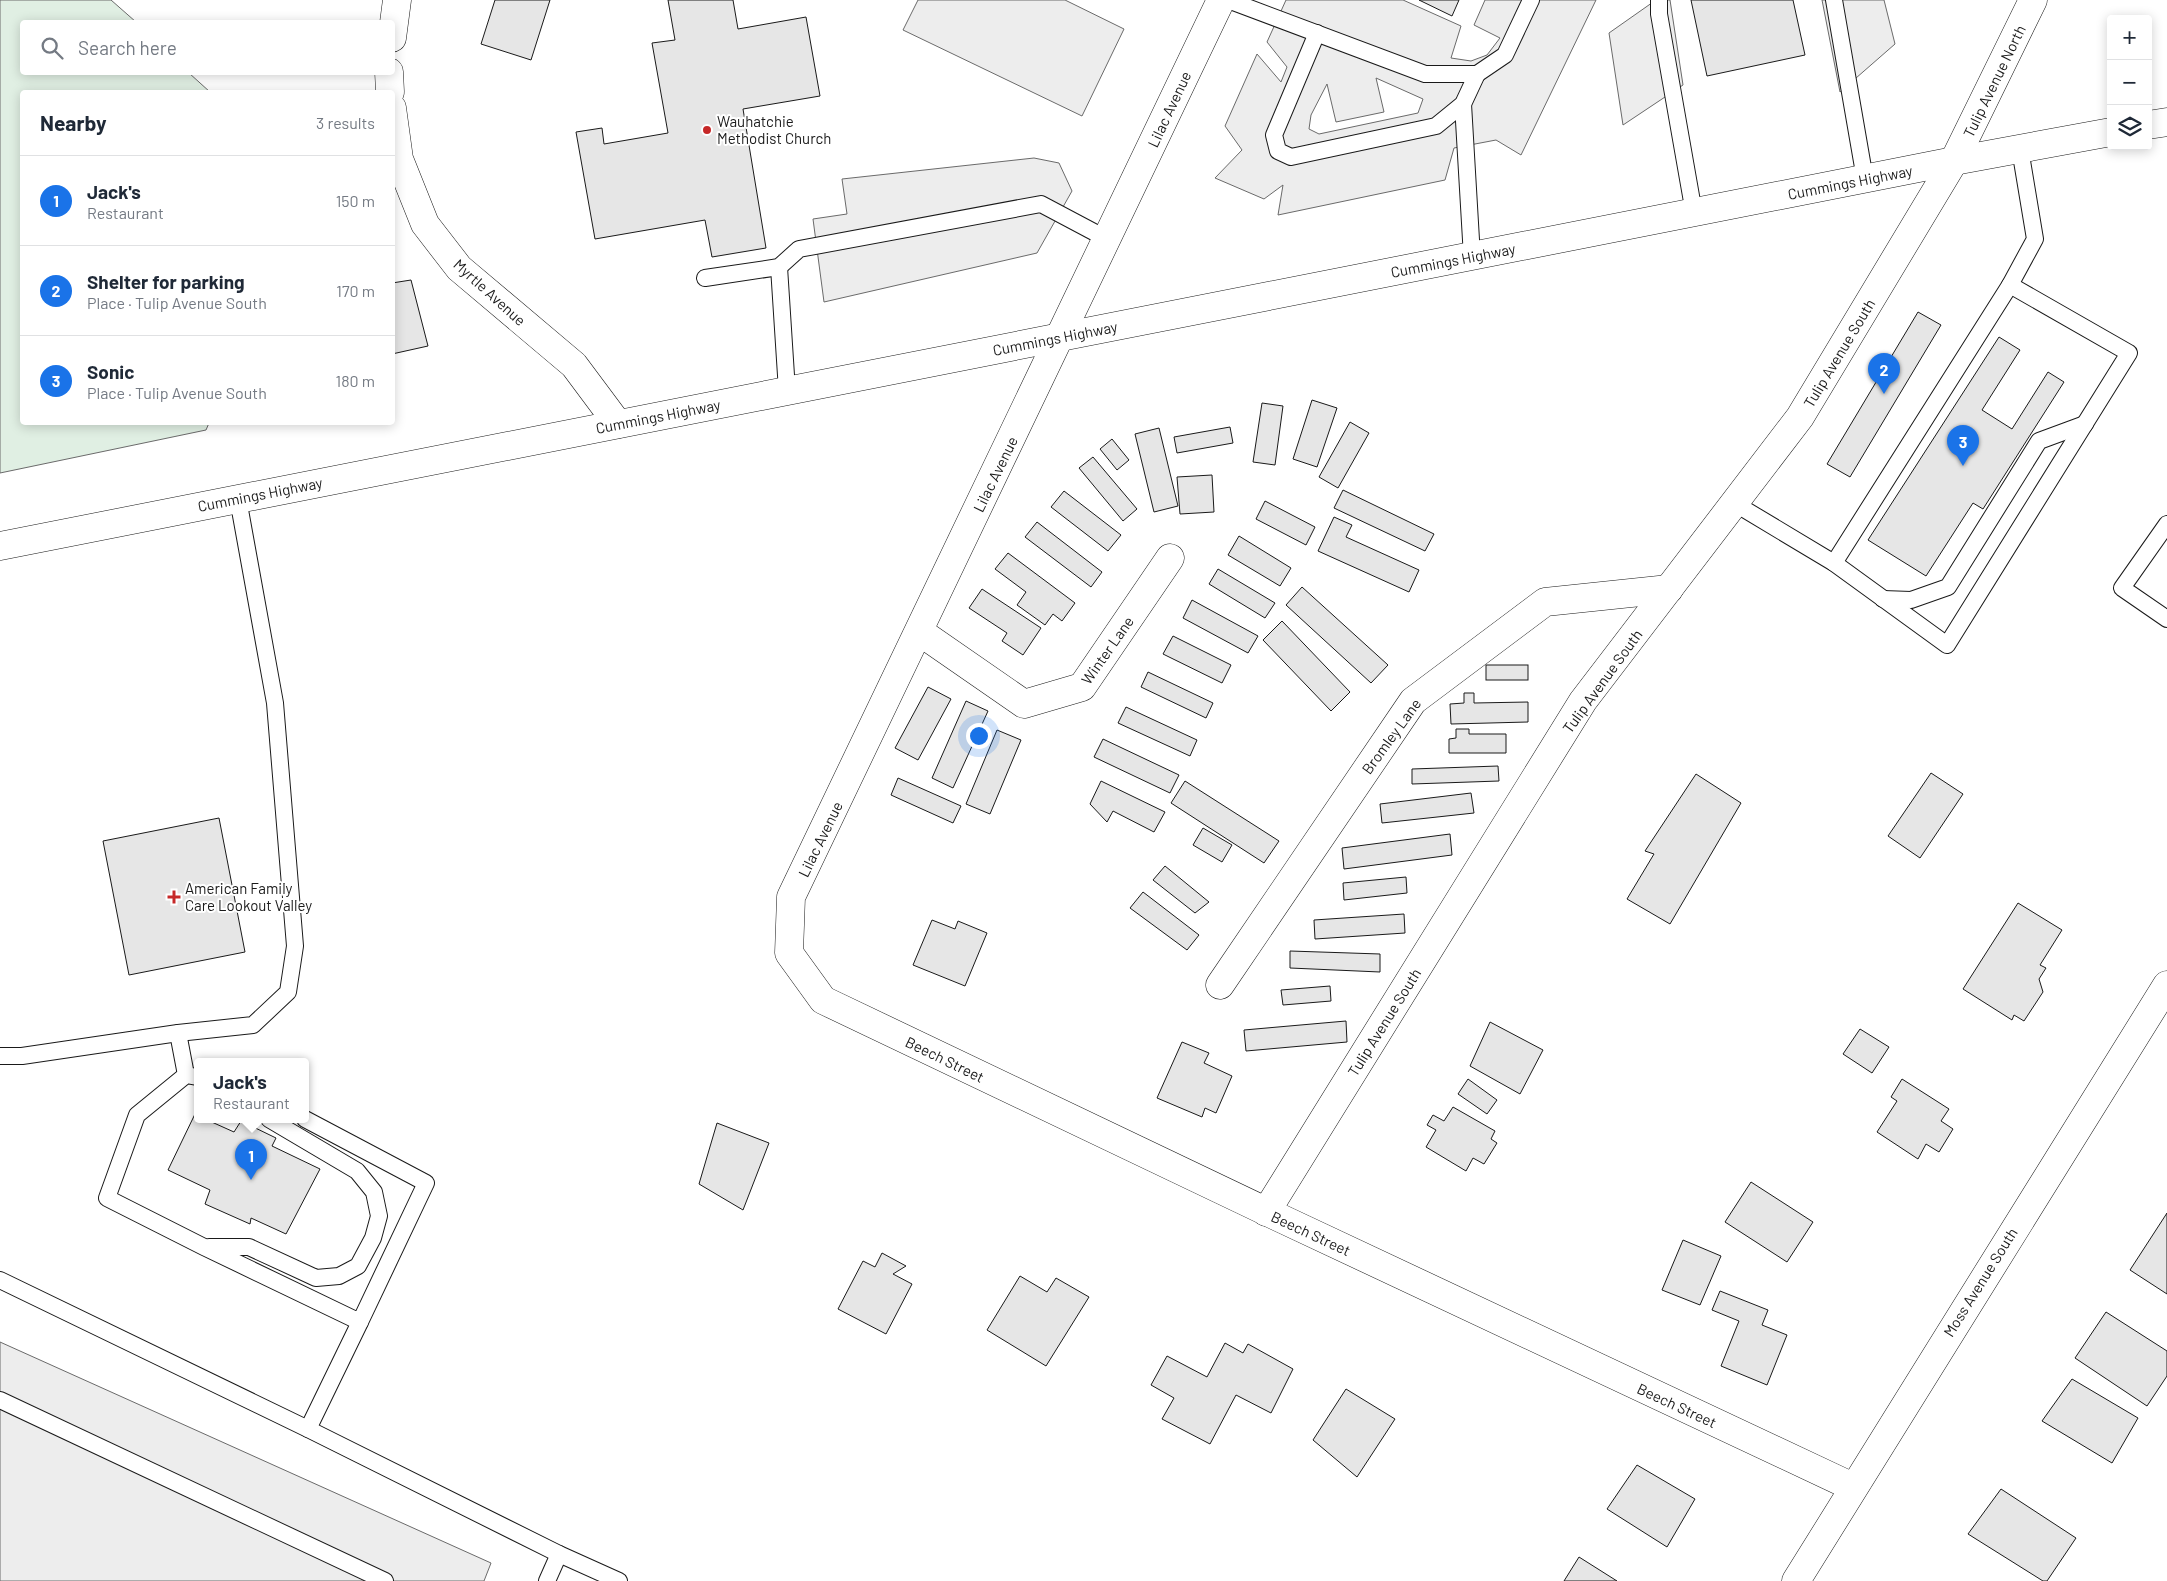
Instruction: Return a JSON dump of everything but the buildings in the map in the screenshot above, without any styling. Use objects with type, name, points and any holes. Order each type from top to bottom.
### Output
[{"type":"street","points":[[394,20],[397,0]]},
{"type":"street","name":"Lilac Avenue","points":[[789,953],[792,897],[1221,0]]},
{"type":"street","name":"Tulip Avenue North","points":[[1954,161],[2032,0]]},
{"type":"street","points":[[389,75],[390,90]]},
{"type":"street","points":[[2152,124],[2167,122]]},
{"type":"street","name":"Myrtle Avenue","points":[[395,130],[399,159],[425,224],[459,268],[574,365],[618,424]]},
{"type":"street","name":"Cummings Highway","points":[[0,546],[1954,161],[2107,133]]},
{"type":"street","name":"Tulip Avenue South","points":[[1266,1212],[1584,701],[1800,417],[1954,161]]},
{"type":"street","name":"Winter Lane","points":[[920,632],[1024,704],[1082,687],[1170,558]]},
{"type":"street","name":"Bromley Lane","points":[[1220,984],[1413,701],[1545,602],[1669,589]]},
{"type":"street","name":"Beech Street","points":[[789,953],[822,1000],[1266,1212],[1852,1487]]},
{"type":"street","name":"Moss Avenue South","points":[[1796,1581],[1852,1487],[2167,985]]},
{"type":"lane","points":[[1228,0],[1426,74],[1478,74]]},
{"type":"lane","points":[[1317,33],[1274,135],[1278,151],[1291,158],[1436,126],[1463,104],[1478,74],[1505,55],[1531,0]]},
{"type":"lane","points":[[1659,0],[1659,14],[1694,213]]},
{"type":"lane","points":[[1834,0],[1865,179]]},
{"type":"lane","points":[[1463,104],[1472,257]]},
{"type":"lane","points":[[1834,563],[2010,285],[2034,239],[2020,149]]},
{"type":"lane","points":[[705,278],[779,267],[799,249],[1041,204],[1107,239]]},
{"type":"lane","points":[[779,267],[787,391]]},
{"type":"lane","points":[[1734,503],[1834,563],[1947,645],[2129,353],[2010,285]]},
{"type":"lane","points":[[1883,599],[1911,600],[1948,587],[2039,441],[2085,424]]},
{"type":"lane","points":[[0,1056],[22,1056],[178,1033],[253,1025],[288,992],[294,946],[275,703],[238,499]]},
{"type":"lane","points":[[2166,528],[2122,588],[2167,619]]},
{"type":"lane","points":[[178,1033],[192,1076],[137,1115],[108,1198],[204,1247],[360,1322]]},
{"type":"lane","points":[[308,1429],[426,1183],[309,1121]]},
{"type":"lane","points":[[204,1247],[249,1247],[316,1278],[339,1276],[358,1266],[373,1238],[379,1216],[374,1192],[357,1171],[276,1123]]},
{"type":"lane","points":[[0,1280],[308,1429],[559,1554],[618,1581]]},
{"type":"lane","points":[[0,1400],[385,1581]]},
{"type":"lane","points":[[547,1581],[559,1554]]},
{"type":"green space","points":[[0,0],[111,0],[134,20],[20,20],[20,75],[191,75],[208,90],[20,90],[20,425],[208,425],[206,430],[0,473]]},
{"type":"shaded area","points":[[918,0],[1065,0],[1124,29],[1082,116],[903,30]]},
{"type":"shaded area","points":[[1286,0],[1403,0],[1461,26],[1451,58],[1471,61],[1487,55],[1500,38],[1474,25],[1485,0],[1596,0],[1521,155],[1496,140],[1454,148],[1445,180],[1278,215],[1283,185],[1264,199],[1215,178],[1242,150],[1225,126],[1257,54],[1281,82],[1287,67],[1267,42]],"holes":[[[1376,78],[1423,99],[1418,113],[1319,134],[1309,129],[1311,115],[1327,84],[1336,122],[1384,112]]]},
{"type":"shaded area","points":[[1656,0],[1670,0],[1683,85],[1623,125],[1609,33]]},
{"type":"shaded area","points":[[1822,0],[1884,0],[1895,44],[1840,92]]},
{"type":"shaded area","points":[[1034,158],[1059,163],[1072,191],[1037,253],[824,302],[813,219],[847,214],[842,179]]},
{"type":"shaded area","points":[[0,1342],[491,1563],[484,1581],[0,1581]]},
{"type":"place","name":"Wauhatchie Methodist Church","points":[[707,130]]},
{"type":"place","name":"Shelter for parking","points":[[1884,394]]},
{"type":"place","name":"Sonic","points":[[1963,466]]},
{"type":"place","name":"American Family Care Lookout Valley","points":[[174,897]]},
{"type":"place","name":"Jack's","points":[[251,1180]]}]
